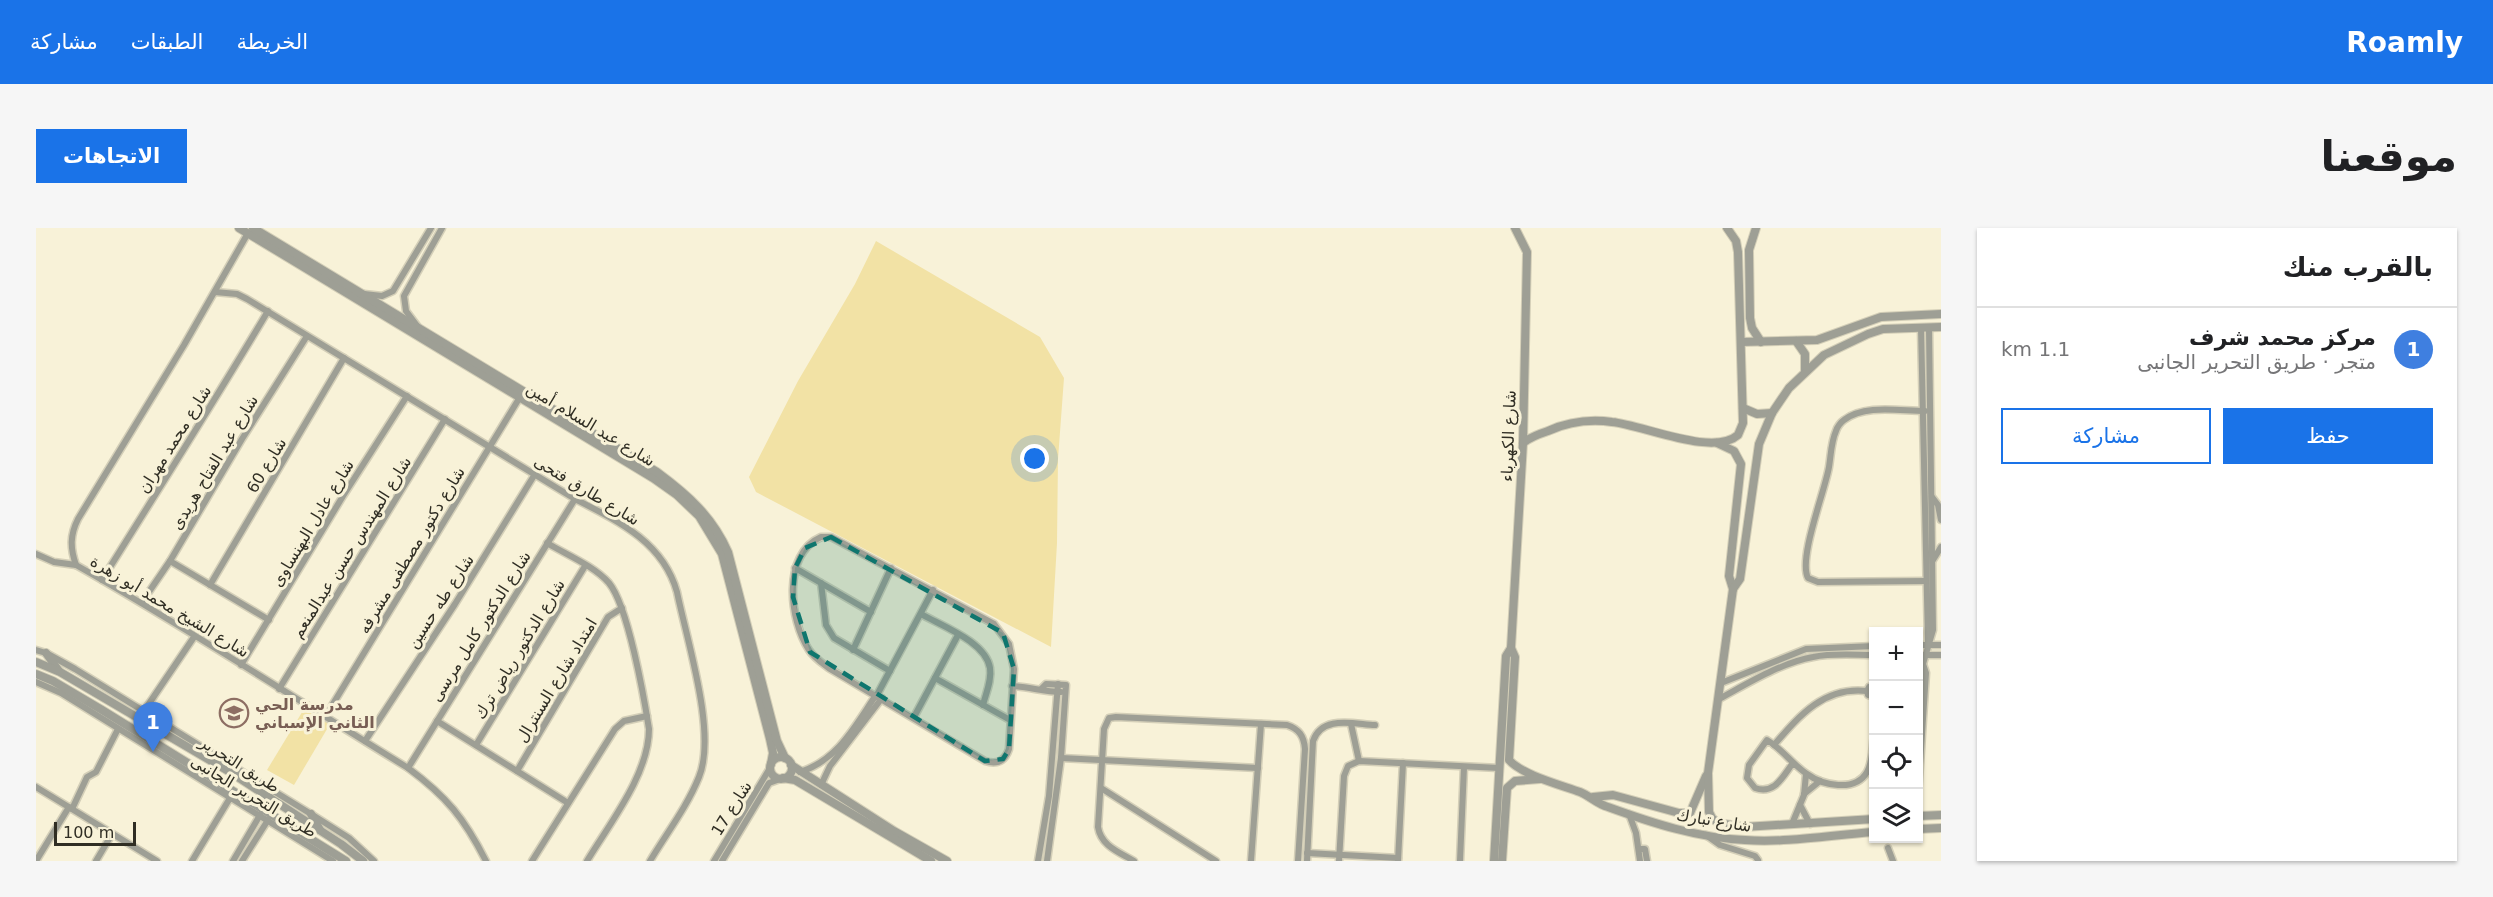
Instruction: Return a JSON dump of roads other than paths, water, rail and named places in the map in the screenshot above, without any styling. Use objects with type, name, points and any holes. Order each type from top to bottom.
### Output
[{"type":"street","name":"شارع عبد السلام أمين","points":[[239,228],[251,231],[420,329],[653,478],[677,495],[699,516],[722,554],[777,741],[785,758]]},
{"type":"street","points":[[360,293],[382,296],[393,291],[431,228]]},
{"type":"street","points":[[420,329],[406,311],[404,298],[442,228]]},
{"type":"street","name":"شارع الكهرباء","points":[[1515,228],[1527,252],[1522,443],[1511,648],[1515,657],[1509,756],[1515,765]]},
{"type":"street","points":[[1522,443],[1558,426],[1594,421],[1620,423],[1688,440],[1716,443],[1731,440],[1738,435],[1742,427],[1743,408],[1738,252],[1736,241],[1727,228]]},
{"type":"street","points":[[1756,228],[1749,250],[1750,318],[1752,328],[1761,342]]},
{"type":"street","name":"شارع عبد السلام أمين","points":[[251,231],[522,394]]},
{"type":"street","name":"شارع الشيخ محمد أبو زهرة","points":[[251,231],[78,519],[71,546],[76,564],[142,602],[408,768],[432,786],[464,820],[486,861]]},
{"type":"street","points":[[393,291],[397,298],[404,298]]},
{"type":"street","name":"شارع طارق فتحى","points":[[215,292],[237,294],[268,311],[575,499],[623,524],[653,549],[666,567],[677,592],[703,715],[706,746],[699,777],[650,861]]},
{"type":"street","name":"شارع محمد مهران","points":[[102,580],[182,451],[206,417],[268,311]]},
{"type":"street","points":[[1741,342],[1825,338],[1889,316],[1941,314]]},
{"type":"street","points":[[1733,589],[1740,579],[1759,444],[1772,413],[1789,388],[1824,355],[1847,342],[1883,329],[1941,327]]},
{"type":"street","points":[[1923,653],[1933,630],[1932,497],[1925,328]]},
{"type":"street","points":[[1842,332],[1847,342]]},
{"type":"street","name":"شارع عبد الفتاح هريدى","points":[[142,602],[170,561],[242,439],[307,336]]},
{"type":"street","points":[[1796,341],[1805,354],[1806,370]]},
{"type":"street","name":"شارع 60","points":[[210,585],[344,358]]},
{"type":"street","points":[[1926,390],[1924,411],[1928,645]]},
{"type":"street","name":"شارع دكتور مصطفى مشرفه","points":[[325,717],[522,394]]},
{"type":"street","name":"شارع عادل البهنساوى","points":[[241,665],[343,496],[407,396]]},
{"type":"street","points":[[1743,408],[1757,414],[1772,413]]},
{"type":"street","points":[[1924,411],[1868,410],[1854,415],[1839,426],[1833,438],[1829,467],[1810,539],[1806,573],[1808,578],[1818,582],[1926,581]]},
{"type":"street","name":"شارع المهندس حسن عبدالمنعم","points":[[279,689],[445,420]]},
{"type":"street","points":[[1708,773],[1733,589],[1729,576],[1741,465],[1734,451],[1716,443]]},
{"type":"street","name":"شارع طه حسين","points":[[365,741],[455,604],[535,474]]},
{"type":"street","points":[[1932,497],[1938,505],[1941,520]]},
{"type":"street","name":"شارع الدكتور كامل مرسى","points":[[408,768],[575,499]]},
{"type":"street","points":[[831,537],[994,624],[1003,633],[1013,657],[1007,755],[991,763],[830,669],[810,652],[804,641],[795,609],[793,581],[795,568],[805,548],[812,541],[831,537]]},
{"type":"street","points":[[547,543],[608,583],[622,608],[647,716],[649,743],[642,769],[587,861]]},
{"type":"street","points":[[1932,561],[1941,547]]},
{"type":"street","points":[[36,554],[54,562],[76,564]]},
{"type":"street","points":[[170,561],[268,620]]},
{"type":"street","name":"شارع الدكتور رياض ترك","points":[[476,746],[585,566]]},
{"type":"street","points":[[795,568],[871,612]]},
{"type":"street","points":[[853,650],[891,568]]},
{"type":"street","points":[[821,583],[826,624],[834,638],[890,671]]},
{"type":"street","points":[[821,785],[830,766],[878,696],[933,590]]},
{"type":"street","name":"امتداد شارع السنترال","points":[[517,771],[608,618],[622,608]]},
{"type":"street","points":[[921,614],[981,649],[987,658],[990,680],[983,705]]},
{"type":"street","points":[[914,717],[958,635]]},
{"type":"street","points":[[144,711],[194,636]]},
{"type":"street","points":[[1923,645],[1941,645]]},
{"type":"street","points":[[1721,683],[1806,649],[1869,646]]},
{"type":"street","name":"شارع عبد السلام أمين","points":[[751,648],[772,746],[770,766]]},
{"type":"street","name":"شارع الكهرباء","points":[[1494,861],[1506,656],[1511,648]]},
{"type":"street","name":"طريق التحرير الجانبى","points":[[36,650],[46,653],[144,711],[311,814],[349,838],[374,861]]},
{"type":"street","points":[[46,653],[60,672]]},
{"type":"street","points":[[1719,699],[1807,658],[1869,655]]},
{"type":"street","points":[[1923,655],[1941,655]]},
{"type":"street","name":"طريق التحرير","points":[[36,662],[60,672],[231,772],[363,861]]},
{"type":"street","points":[[1923,664],[1926,673],[1923,701]]},
{"type":"street","name":"طريق التحرير","points":[[36,674],[67,688],[346,861]]},
{"type":"street","points":[[935,678],[1010,720]]},
{"type":"street","name":"طريق التحرير الجانبى","points":[[36,682],[118,729],[333,861]]},
{"type":"street","points":[[1042,688],[1046,684],[1066,685],[1061,758],[1047,861]]},
{"type":"street","points":[[1038,861],[1049,796],[1058,684]]},
{"type":"street","points":[[1012,686],[1042,688],[1046,692],[1065,692]]},
{"type":"street","points":[[1867,691],[1869,687]]},
{"type":"street","points":[[51,689],[67,688]]},
{"type":"street","points":[[86,700],[91,698],[92,691]]},
{"type":"street","points":[[1774,745],[1799,717],[1819,700],[1842,691],[1867,691]]},
{"type":"street","points":[[1867,691],[1869,695]]},
{"type":"street","points":[[102,710],[107,700]]},
{"type":"street","points":[[532,861],[615,729],[624,721],[647,716]]},
{"type":"street","points":[[1134,861],[1104,843],[1100,835],[1102,761],[1106,722],[1109,718],[1261,724],[1295,728],[1305,741],[1298,861]]},
{"type":"street","points":[[437,722],[568,803]]},
{"type":"street","points":[[1251,861],[1261,724]]},
{"type":"street","points":[[1307,861],[1314,738],[1327,724],[1375,725]]},
{"type":"street","points":[[1351,724],[1359,761]]},
{"type":"street","points":[[36,861],[87,777],[96,772],[118,729]]},
{"type":"street","points":[[1918,789],[1920,735]]},
{"type":"street","points":[[1793,763],[1774,788],[1762,791],[1750,784],[1747,771],[1749,765],[1766,741],[1774,745],[1806,774],[1820,781],[1843,785],[1857,781],[1863,777],[1869,763]]},
{"type":"street","points":[[800,772],[828,759],[844,745]]},
{"type":"street","points":[[892,834],[800,772],[785,758],[775,758],[770,766],[774,776],[795,780],[892,834],[931,861]]},
{"type":"street","points":[[1061,758],[1258,768]]},
{"type":"street","points":[[1339,858],[1344,776],[1348,766],[1359,761],[1499,768]]},
{"type":"street","points":[[1307,853],[1339,858],[1398,859],[1403,764]]},
{"type":"street","points":[[782,778],[789,775],[791,765]]},
{"type":"street","name":"شارع تبارك","points":[[1515,765],[1543,779],[1593,797],[1603,806],[1662,825],[1706,835],[1747,841],[1869,832]]},
{"type":"street","name":"شارع 17","points":[[714,861],[770,766]]},
{"type":"street","points":[[1460,861],[1464,767]]},
{"type":"street","points":[[231,772],[242,771]]},
{"type":"street","name":"شارع تبارك","points":[[1593,797],[1613,795],[1679,813],[1690,813],[1708,773]]},
{"type":"street","name":"شارع تبارك","points":[[1708,773],[1709,812],[1718,823],[1744,827],[1869,820]]},
{"type":"street","points":[[1792,825],[1804,795],[1806,774]]},
{"type":"street","name":"شارع 17","points":[[722,861],[769,783],[782,778]]},
{"type":"street","name":"شارع تبارك","points":[[1502,861],[1509,785],[1515,781],[1543,779]]},
{"type":"street","points":[[1804,795],[1820,781]]},
{"type":"street","points":[[192,861],[230,798],[224,784]]},
{"type":"street","points":[[36,787],[157,861]]},
{"type":"street","points":[[1101,788],[1216,861]]},
{"type":"street","points":[[1800,805],[1810,824]]},
{"type":"street","points":[[311,814],[321,831]]},
{"type":"street","points":[[1629,814],[1647,861]]},
{"type":"street","points":[[233,861],[260,815]]},
{"type":"street","points":[[1923,816],[1941,815]]},
{"type":"street","points":[[1929,816],[1929,829]]},
{"type":"street","points":[[242,861],[268,820]]},
{"type":"street","points":[[1854,821],[1855,833]]},
{"type":"street","points":[[1923,829],[1941,828]]},
{"type":"street","points":[[290,834],[302,832]]},
{"type":"street","points":[[96,861],[112,834]]},
{"type":"street","points":[[1706,835],[1714,843],[1755,856],[1758,860]]},
{"type":"street","points":[[905,842],[947,861]]},
{"type":"street","points":[[1888,848],[1893,861]]},
{"type":"street","points":[[1640,861],[1642,849]]},
{"type":"place","name":"مدرسة الحي الثاني الإسباني","points":[[234,713]]},
{"type":"place","name":"مركز محمد شرف","points":[[153,752]]}]
